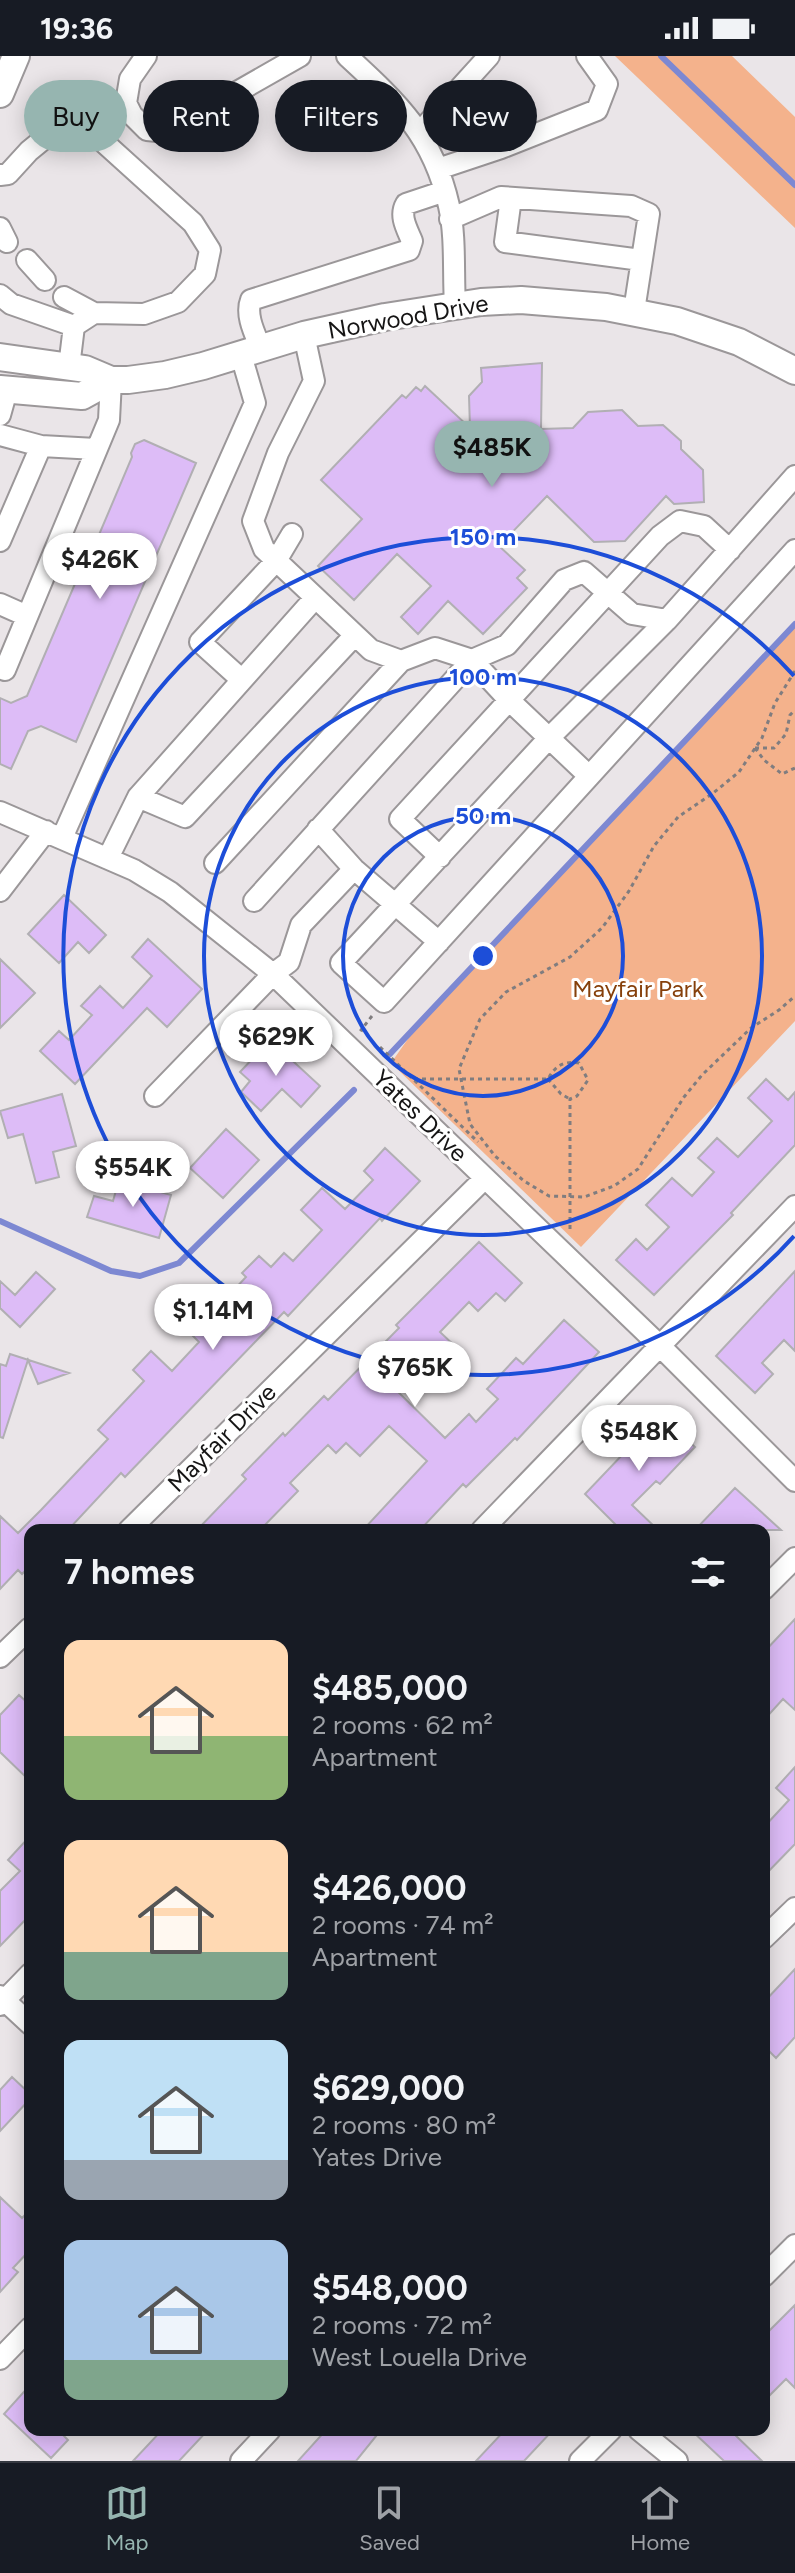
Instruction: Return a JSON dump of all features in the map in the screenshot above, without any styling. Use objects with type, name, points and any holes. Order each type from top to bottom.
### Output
[{"type":"main road","points":[[0,94],[16,56]]},
{"type":"main road","name":"Norwood Drive","points":[[2,398],[82,396],[111,380],[165,375],[304,335],[455,305],[521,300],[634,311],[677,321],[739,342],[795,371]]},
{"type":"main road","name":"Norwood Drive","points":[[0,357],[85,369],[111,380]]},
{"type":"street","points":[[146,56],[130,79],[126,103],[132,115],[147,130],[167,132],[300,56]]},
{"type":"street","points":[[347,56],[399,104],[433,156],[445,191],[450,219],[455,305]]},
{"type":"street","points":[[420,132],[489,56]]},
{"type":"street","points":[[438,169],[597,110],[607,84],[587,56]]},
{"type":"street","points":[[0,194],[4,174],[68,119],[78,119],[193,223],[210,250],[205,274],[178,302],[144,314],[94,313],[64,297]]},
{"type":"street","points":[[0,891],[54,834],[255,403],[249,311],[251,300],[409,250],[412,241],[402,217],[403,208],[406,204],[445,191]]},
{"type":"street","points":[[450,219],[501,197],[631,206],[649,214],[634,311]]},
{"type":"street","points":[[511,198],[505,242],[641,260]]},
{"type":"street","points":[[27,260],[45,280]]},
{"type":"street","points":[[0,295],[11,304],[74,326]]},
{"type":"street","points":[[74,326],[94,313]]},
{"type":"street","points":[[69,367],[74,326]]},
{"type":"street","points":[[304,335],[314,381],[278,453],[253,521],[264,549],[315,598],[371,650],[401,661]]},
{"type":"street","points":[[0,668],[5,670],[109,420],[111,380]]},
{"type":"street","points":[[0,435],[41,446],[96,449]]},
{"type":"street","points":[[0,541],[41,446]]},
{"type":"street","points":[[794,478],[667,620],[549,738],[341,963],[384,1002],[795,550]]},
{"type":"street","points":[[440,857],[400,819],[660,536],[680,521],[704,526],[730,550]]},
{"type":"street","points":[[242,680],[200,642],[276,561],[292,534]]},
{"type":"street","points":[[254,901],[472,660],[507,645],[564,580],[584,572],[632,614],[667,620]]},
{"type":"street","points":[[108,858],[138,797],[315,598]]},
{"type":"street","points":[[0,604],[27,616]]},
{"type":"street","points":[[138,797],[185,817],[355,635]]},
{"type":"street","points":[[215,863],[401,661],[435,648],[472,660],[589,776]]},
{"type":"street","name":"Yates Drive","points":[[0,812],[108,858],[170,892],[273,974],[660,1346],[795,1481]]},
{"type":"street","points":[[318,829],[354,869],[439,942]]},
{"type":"street","points":[[155,1096],[273,974],[289,962],[301,925],[354,869]]},
{"type":"street","name":"Mayfair Drive","points":[[135,1524],[485,1178]]},
{"type":"street","points":[[488,1524],[795,1206]]},
{"type":"street","points":[[770,1583],[795,1558]]},
{"type":"street","points":[[0,1657],[24,1634]]},
{"type":"street","points":[[770,1932],[795,1908]]},
{"type":"street","points":[[24,1980],[2,2000],[24,2019]]},
{"type":"street","points":[[770,2270],[795,2245]]},
{"type":"street","points":[[0,2359],[24,2334]]},
{"type":"street","points":[[241,2461],[264,2436]]},
{"type":"street","points":[[580,2461],[605,2436]]},
{"type":"street","points":[[646,2436],[677,2461]]},
{"type":"path","points":[[795,671],[775,703],[762,738],[739,772],[678,817],[654,846],[629,891],[602,928],[570,957],[506,992],[480,1019],[459,1069],[470,1124],[495,1156],[524,1181],[549,1196],[584,1197],[614,1186],[638,1169],[684,1097],[702,1075],[751,1028],[795,996]]},
{"type":"path","points":[[755,748],[774,748],[786,734],[790,715],[795,710]]},
{"type":"path","points":[[755,748],[764,760],[782,774],[795,768]]},
{"type":"path","points":[[367,1035],[361,1030],[384,1002]]},
{"type":"path","points":[[373,1041],[529,1191]]},
{"type":"path","points":[[548,1079],[555,1067],[566,1061],[579,1063],[588,1080],[577,1096],[570,1099]]},
{"type":"path","points":[[414,1079],[548,1079],[570,1099]]},
{"type":"path","points":[[570,1099],[572,1262]]},
{"type":"path","points":[[560,1222],[570,1232]]},
{"type":"green space","points":[[615,56],[732,56],[795,117],[795,228]]},
{"type":"green space","name":"Mayfair Park","points":[[795,627],[795,1021],[581,1247],[391,1063],[422,1019]]},
{"type":"building","points":[[542,363],[541,429],[573,428],[588,412],[622,410],[638,426],[663,425],[681,441],[681,449],[703,470],[704,502],[674,504],[666,496],[625,541],[594,542],[547,496],[499,546],[525,570],[517,578],[527,588],[483,634],[448,601],[418,634],[401,617],[431,586],[397,554],[354,600],[318,566],[362,519],[321,480],[402,395],[406,398],[416,387],[421,391],[425,386],[470,428],[469,396],[482,382],[481,368]]},
{"type":"building","points":[[144,440],[196,463],[76,742],[41,726],[28,731],[11,769],[0,764],[0,698],[11,703],[27,696],[86,558],[90,556],[135,444]]},
{"type":"building","points":[[64,895],[106,935],[89,953],[78,942],[59,963],[28,934]]},
{"type":"building","points":[[148,939],[202,989],[167,1027],[147,1008],[75,1084],[40,1051],[59,1031],[69,1040],[92,1015],[81,1006],[100,986],[123,1008],[152,976],[132,957]]},
{"type":"building","points":[[0,959],[35,993],[0,1028]]},
{"type":"building","points":[[270,1040],[320,1086],[301,1107],[282,1089],[261,1111],[241,1092],[250,1081],[240,1072]]},
{"type":"building","points":[[766,1079],[788,1100],[795,1092],[795,1145],[731,1213],[733,1215],[654,1295],[616,1260],[636,1239],[647,1250],[669,1227],[646,1205],[672,1178],[692,1196],[714,1172],[698,1158],[717,1138],[738,1157],[772,1121],[748,1098]]},
{"type":"building","points":[[62,1094],[76,1146],[53,1152],[59,1177],[36,1183],[23,1134],[8,1138],[0,1111]]},
{"type":"building","points":[[226,1129],[259,1160],[223,1198],[190,1168]]},
{"type":"building","points":[[385,1148],[420,1181],[382,1221],[380,1218],[288,1316],[284,1312],[125,1477],[121,1473],[74,1524],[27,1524],[108,1439],[98,1430],[144,1381],[133,1370],[151,1351],[172,1371],[199,1342],[192,1335],[246,1277],[242,1273],[259,1256],[271,1267],[284,1253],[293,1261],[322,1230],[301,1210],[322,1188],[345,1209],[373,1180],[364,1171]]},
{"type":"building","points":[[119,1180],[171,1195],[159,1238],[87,1217],[94,1196],[113,1201]]},
{"type":"building","points":[[479,1242],[522,1283],[505,1301],[496,1293],[478,1311],[469,1302],[440,1332],[458,1349],[439,1368],[423,1352],[391,1385],[445,1438],[469,1414],[476,1422],[498,1399],[487,1389],[516,1358],[523,1364],[564,1320],[599,1352],[517,1440],[515,1438],[466,1487],[463,1484],[426,1524],[369,1524],[427,1461],[389,1426],[360,1456],[346,1443],[336,1453],[328,1445],[290,1483],[298,1491],[266,1524],[203,1524],[246,1479],[242,1475],[324,1396],[328,1400],[399,1328],[396,1325]]},
{"type":"building","points":[[795,1271],[795,1351],[784,1340],[762,1363],[773,1374],[755,1393],[716,1356]]},
{"type":"building","points":[[36,1272],[55,1289],[20,1327],[0,1308],[0,1281],[15,1295]]},
{"type":"building","points":[[10,1354],[69,1373],[38,1384],[28,1360],[3,1438],[0,1437],[0,1364],[6,1366]]},
{"type":"building","points":[[658,1413],[695,1447],[660,1484],[656,1481],[632,1505],[652,1524],[615,1524],[585,1494],[625,1452],[623,1450]]},
{"type":"building","points":[[735,1488],[781,1530],[770,1530],[770,1524],[701,1524]]},
{"type":"building","points":[[0,1516],[18,1533],[24,1527],[24,1572],[22,1574],[18,1570],[0,1589]]},
{"type":"building","points":[[795,1619],[795,1710],[783,1699],[770,1713],[770,1646]]},
{"type":"building","points":[[19,1695],[24,1700],[24,1775],[0,1752],[0,1715]]},
{"type":"building","points":[[795,1767],[795,1844],[770,1870],[770,1821],[789,1800],[776,1788]]},
{"type":"building","points":[[24,1843],[24,1921],[0,1946],[0,1891],[20,1871],[8,1860]]},
{"type":"building","points":[[795,1969],[795,2037],[776,2058],[770,2052],[770,1996]]},
{"type":"building","points":[[12,2077],[24,2088],[24,2105],[0,2131],[0,2090]]},
{"type":"building","points":[[0,2197],[22,2218],[24,2216],[24,2256],[13,2268],[18,2272],[0,2292]]},
{"type":"building","points":[[795,2305],[795,2388],[786,2379],[770,2395],[770,2330]]},
{"type":"building","points":[[24,2392],[24,2433],[4,2414]]},
{"type":"building","points":[[28,2436],[64,2436],[68,2440],[51,2458]]},
{"type":"building","points":[[156,2436],[202,2436],[179,2461],[133,2461]]},
{"type":"building","points":[[321,2436],[376,2436],[356,2461],[298,2461]]},
{"type":"building","points":[[499,2436],[547,2436],[524,2461],[476,2461]]},
{"type":"building","points":[[697,2436],[736,2436],[762,2461],[724,2461]]},
{"type":"waterway","points":[[661,56],[795,185]]},
{"type":"waterway","points":[[389,1055],[795,624]]},
{"type":"waterway","points":[[0,1221],[111,1271],[140,1276],[179,1263],[354,1090]]}]
